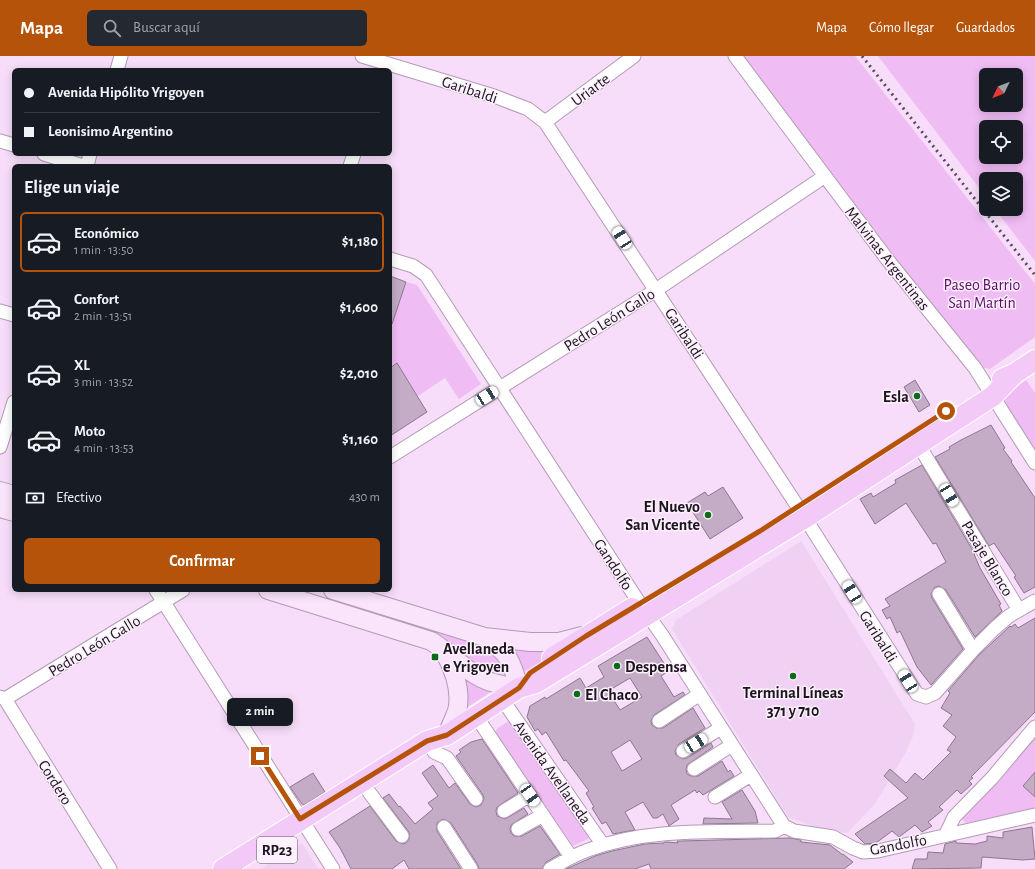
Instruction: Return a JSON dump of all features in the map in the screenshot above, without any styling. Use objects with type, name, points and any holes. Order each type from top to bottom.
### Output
[{"type":"main road","name":"RP23","points":[[247,869],[304,825],[427,741],[447,735],[519,688],[536,683],[643,609],[918,444],[1035,360]]},
{"type":"main road","name":"RP23","points":[[801,513],[990,391]]},
{"type":"main road","points":[[0,491],[12,494]]},
{"type":"main road","points":[[0,508],[12,511]]},
{"type":"main road","points":[[275,592],[413,634],[431,641],[443,648],[475,675],[501,686],[519,688],[512,666],[505,652],[485,637]]},
{"type":"main road","points":[[339,592],[485,637],[530,642],[559,642],[586,636]]},
{"type":"main road","name":"RP23","points":[[519,688],[530,673],[586,636],[643,609]]},
{"type":"main road","points":[[443,648],[454,671],[458,691],[457,710],[447,735]]},
{"type":"main road","name":"RP23","points":[[223,869],[369,792],[434,752],[447,735]]},
{"type":"street","points":[[118,68],[121,56]]},
{"type":"street","name":"Garibaldi","points":[[362,56],[494,96],[528,109],[546,122],[801,513],[916,694],[926,697],[936,693],[973,650]]},
{"type":"street","name":"Uriarte","points":[[546,122],[634,56]]},
{"type":"street","name":"Malvinas Argentinas","points":[[735,56],[887,259],[975,368],[1035,463]]},
{"type":"street","points":[[0,141],[12,144]]},
{"type":"street","points":[[50,156],[76,164]]},
{"type":"street","name":"Pedro León Gallo","points":[[392,456],[656,290],[825,176]]},
{"type":"street","name":"Gandolfo","points":[[392,260],[413,266],[426,275],[643,609],[662,635],[784,826],[794,830],[833,836],[862,852],[878,851],[1035,814]]},
{"type":"street","points":[[0,311],[12,314]]},
{"type":"street","points":[[0,447],[12,408]]},
{"type":"street","name":"Pasaje Blanco","points":[[918,444],[1020,610]]},
{"type":"street","points":[[157,592],[332,869]]},
{"type":"street","name":"Pedro León Gallo","points":[[2,698],[180,592]]},
{"type":"street","points":[[939,594],[973,650],[1008,616],[1035,602]]},
{"type":"street","points":[[659,721],[700,694]]},
{"type":"street","name":"Cordero","points":[[2,698],[110,869]]},
{"type":"street","name":"Avenida Avellaneda","points":[[502,699],[603,845]]},
{"type":"street","name":"Avenida Avellaneda","points":[[476,716],[571,857]]},
{"type":"street","name":"Gandolfo","points":[[946,834],[954,817],[992,778],[1035,727]]},
{"type":"street","points":[[683,751],[721,728]]},
{"type":"street","points":[[694,769],[732,745]]},
{"type":"street","points":[[434,752],[446,758],[476,799]]},
{"type":"street","points":[[715,797],[751,775]]},
{"type":"street","points":[[369,792],[402,836]]},
{"type":"street","points":[[504,811],[530,795]]},
{"type":"street","points":[[518,829],[542,815]]},
{"type":"street","points":[[550,869],[571,857],[603,845],[648,835],[673,833],[775,831],[784,826]]},
{"type":"street","points":[[444,827],[468,868]]},
{"type":"shaded area","name":"Terminal Líneas 371 y 710","points":[[801,541],[915,724],[913,736],[905,754],[875,804],[847,833],[815,827],[788,817],[672,629],[676,620]]},
{"type":"shaded area","points":[[302,843],[318,869],[261,869]]},
{"type":"green space","name":"Paseo Barrio San Martín","points":[[739,56],[855,56],[979,213],[979,216],[981,216],[1035,284],[1035,337],[990,369],[981,367],[841,190]]},
{"type":"green space","points":[[878,56],[1035,56],[1035,261],[1000,216],[1023,216],[1023,172],[979,172],[979,188]]},
{"type":"green space","points":[[406,282],[417,285],[481,384],[459,399],[445,378],[418,396],[397,364],[393,366],[392,365],[392,323]]},
{"type":"green space","points":[[1026,380],[1035,393],[1035,456],[1009,415],[1004,397]]},
{"type":"green space","points":[[421,628],[462,638],[491,650],[501,660],[509,680],[476,669],[442,637]]},
{"type":"green space","points":[[508,647],[561,648],[524,672],[520,662]]},
{"type":"green space","points":[[466,675],[495,689],[463,710]]},
{"type":"green space","points":[[509,721],[513,722],[592,837],[573,846],[494,733],[498,728]]},
{"type":"green space","points":[[1035,735],[1035,810],[966,823],[962,819],[1004,775]]},
{"type":"building","points":[[392,277],[406,282],[392,324]]},
{"type":"building","points":[[397,363],[427,412],[392,435],[392,367]]},
{"type":"building","name":"Esla","points":[[915,380],[930,405],[919,412],[904,387]]},
{"type":"building","points":[[991,425],[1005,448],[1003,449],[1035,498],[1035,587],[1024,593],[1014,577],[1016,576],[994,543],[989,546],[935,457],[950,449],[949,447],[961,440]]},
{"type":"building","points":[[922,465],[975,554],[980,568],[1001,604],[999,605],[1002,611],[975,637],[946,590],[939,586],[935,587],[931,594],[932,598],[963,649],[931,685],[917,667],[900,631],[897,633],[890,617],[887,619],[882,610],[890,606],[885,599],[946,562],[936,543],[933,544],[906,503],[875,524],[860,499],[871,493],[873,497],[896,483],[895,480]]},
{"type":"building","points":[[723,487],[743,518],[710,539],[687,503],[705,492],[708,496]]},
{"type":"building","points":[[1035,618],[1035,712],[971,777],[973,778],[969,781],[972,784],[961,794],[957,790],[939,807],[943,810],[928,822],[932,826],[922,832],[915,825],[899,837],[892,831],[876,843],[865,844],[855,834],[908,798],[884,776],[890,769],[906,783],[915,773],[923,780],[951,752],[947,750],[956,737],[943,726],[952,715],[941,708],[950,693],[948,691],[979,655],[1010,626],[1011,627],[1015,624],[1018,628]]},
{"type":"building","points":[[647,637],[669,671],[661,676],[674,697],[683,692],[685,695],[654,715],[651,721],[652,725],[656,728],[663,728],[693,708],[705,728],[679,744],[675,751],[676,755],[683,759],[711,743],[713,747],[687,765],[687,774],[691,776],[698,776],[722,761],[728,772],[730,770],[734,776],[703,795],[699,791],[697,793],[695,790],[671,805],[679,819],[669,826],[663,814],[657,818],[653,818],[643,802],[625,812],[635,830],[613,834],[606,822],[602,824],[592,808],[594,807],[586,793],[589,791],[566,760],[564,761],[546,732],[542,735],[538,729],[535,731],[527,717],[530,706],[545,697],[546,699],[580,678],[586,688],[604,677],[598,666]],"holes":[[[630,678],[642,697],[620,710],[608,691]],[[630,740],[642,759],[622,771],[611,752]]]},
{"type":"building","points":[[482,739],[518,793],[497,807],[497,816],[505,819],[524,808],[528,814],[511,825],[511,833],[514,836],[522,836],[540,826],[560,854],[546,862],[542,869],[479,869],[478,865],[451,823],[443,819],[437,823],[437,831],[461,869],[409,869],[404,860],[392,869],[351,869],[340,848],[329,832],[370,806],[396,841],[403,844],[406,843],[409,839],[409,832],[383,798],[389,794],[415,824],[433,809],[428,803],[438,796],[422,773],[433,765],[449,788],[455,783],[470,804],[476,807],[481,805],[484,799],[483,795],[456,756],[461,752],[459,750],[471,742]]},
{"type":"building","points":[[1035,772],[1035,797],[1023,786]]},
{"type":"building","points":[[313,773],[325,792],[304,805],[290,787]]},
{"type":"building","points":[[742,790],[755,811],[758,823],[703,824],[704,818],[732,819],[722,802]]},
{"type":"building","points":[[1032,827],[1035,859],[1023,860],[982,857],[981,868],[912,869],[915,859],[927,859],[928,852],[943,853],[945,844],[956,841],[956,843],[975,844],[987,841],[987,836],[1003,838],[1003,832]]},
{"type":"building","points":[[790,838],[801,840],[801,842],[830,845],[853,862],[844,869],[651,869],[649,864],[635,869],[566,869],[595,856],[645,844],[664,842],[678,843],[677,841]]},
{"type":"railway","points":[[862,56],[1035,275]]},
{"type":"place","name":"Esla","points":[[917,396]]},
{"type":"place","name":"El Nuevo San Vicente","points":[[708,515]]},
{"type":"place","name":"Avellaneda e Yrigoyen","points":[[435,657]]},
{"type":"place","name":"Despensa","points":[[617,666]]},
{"type":"place","name":"Terminal Líneas 371 y 710","points":[[793,676]]},
{"type":"place","name":"El Chaco","points":[[577,694]]},
{"type":"route","points":[[260,756],[300,819],[427,741],[447,735],[519,688],[530,673],[586,636],[760,531],[946,411]]}]
